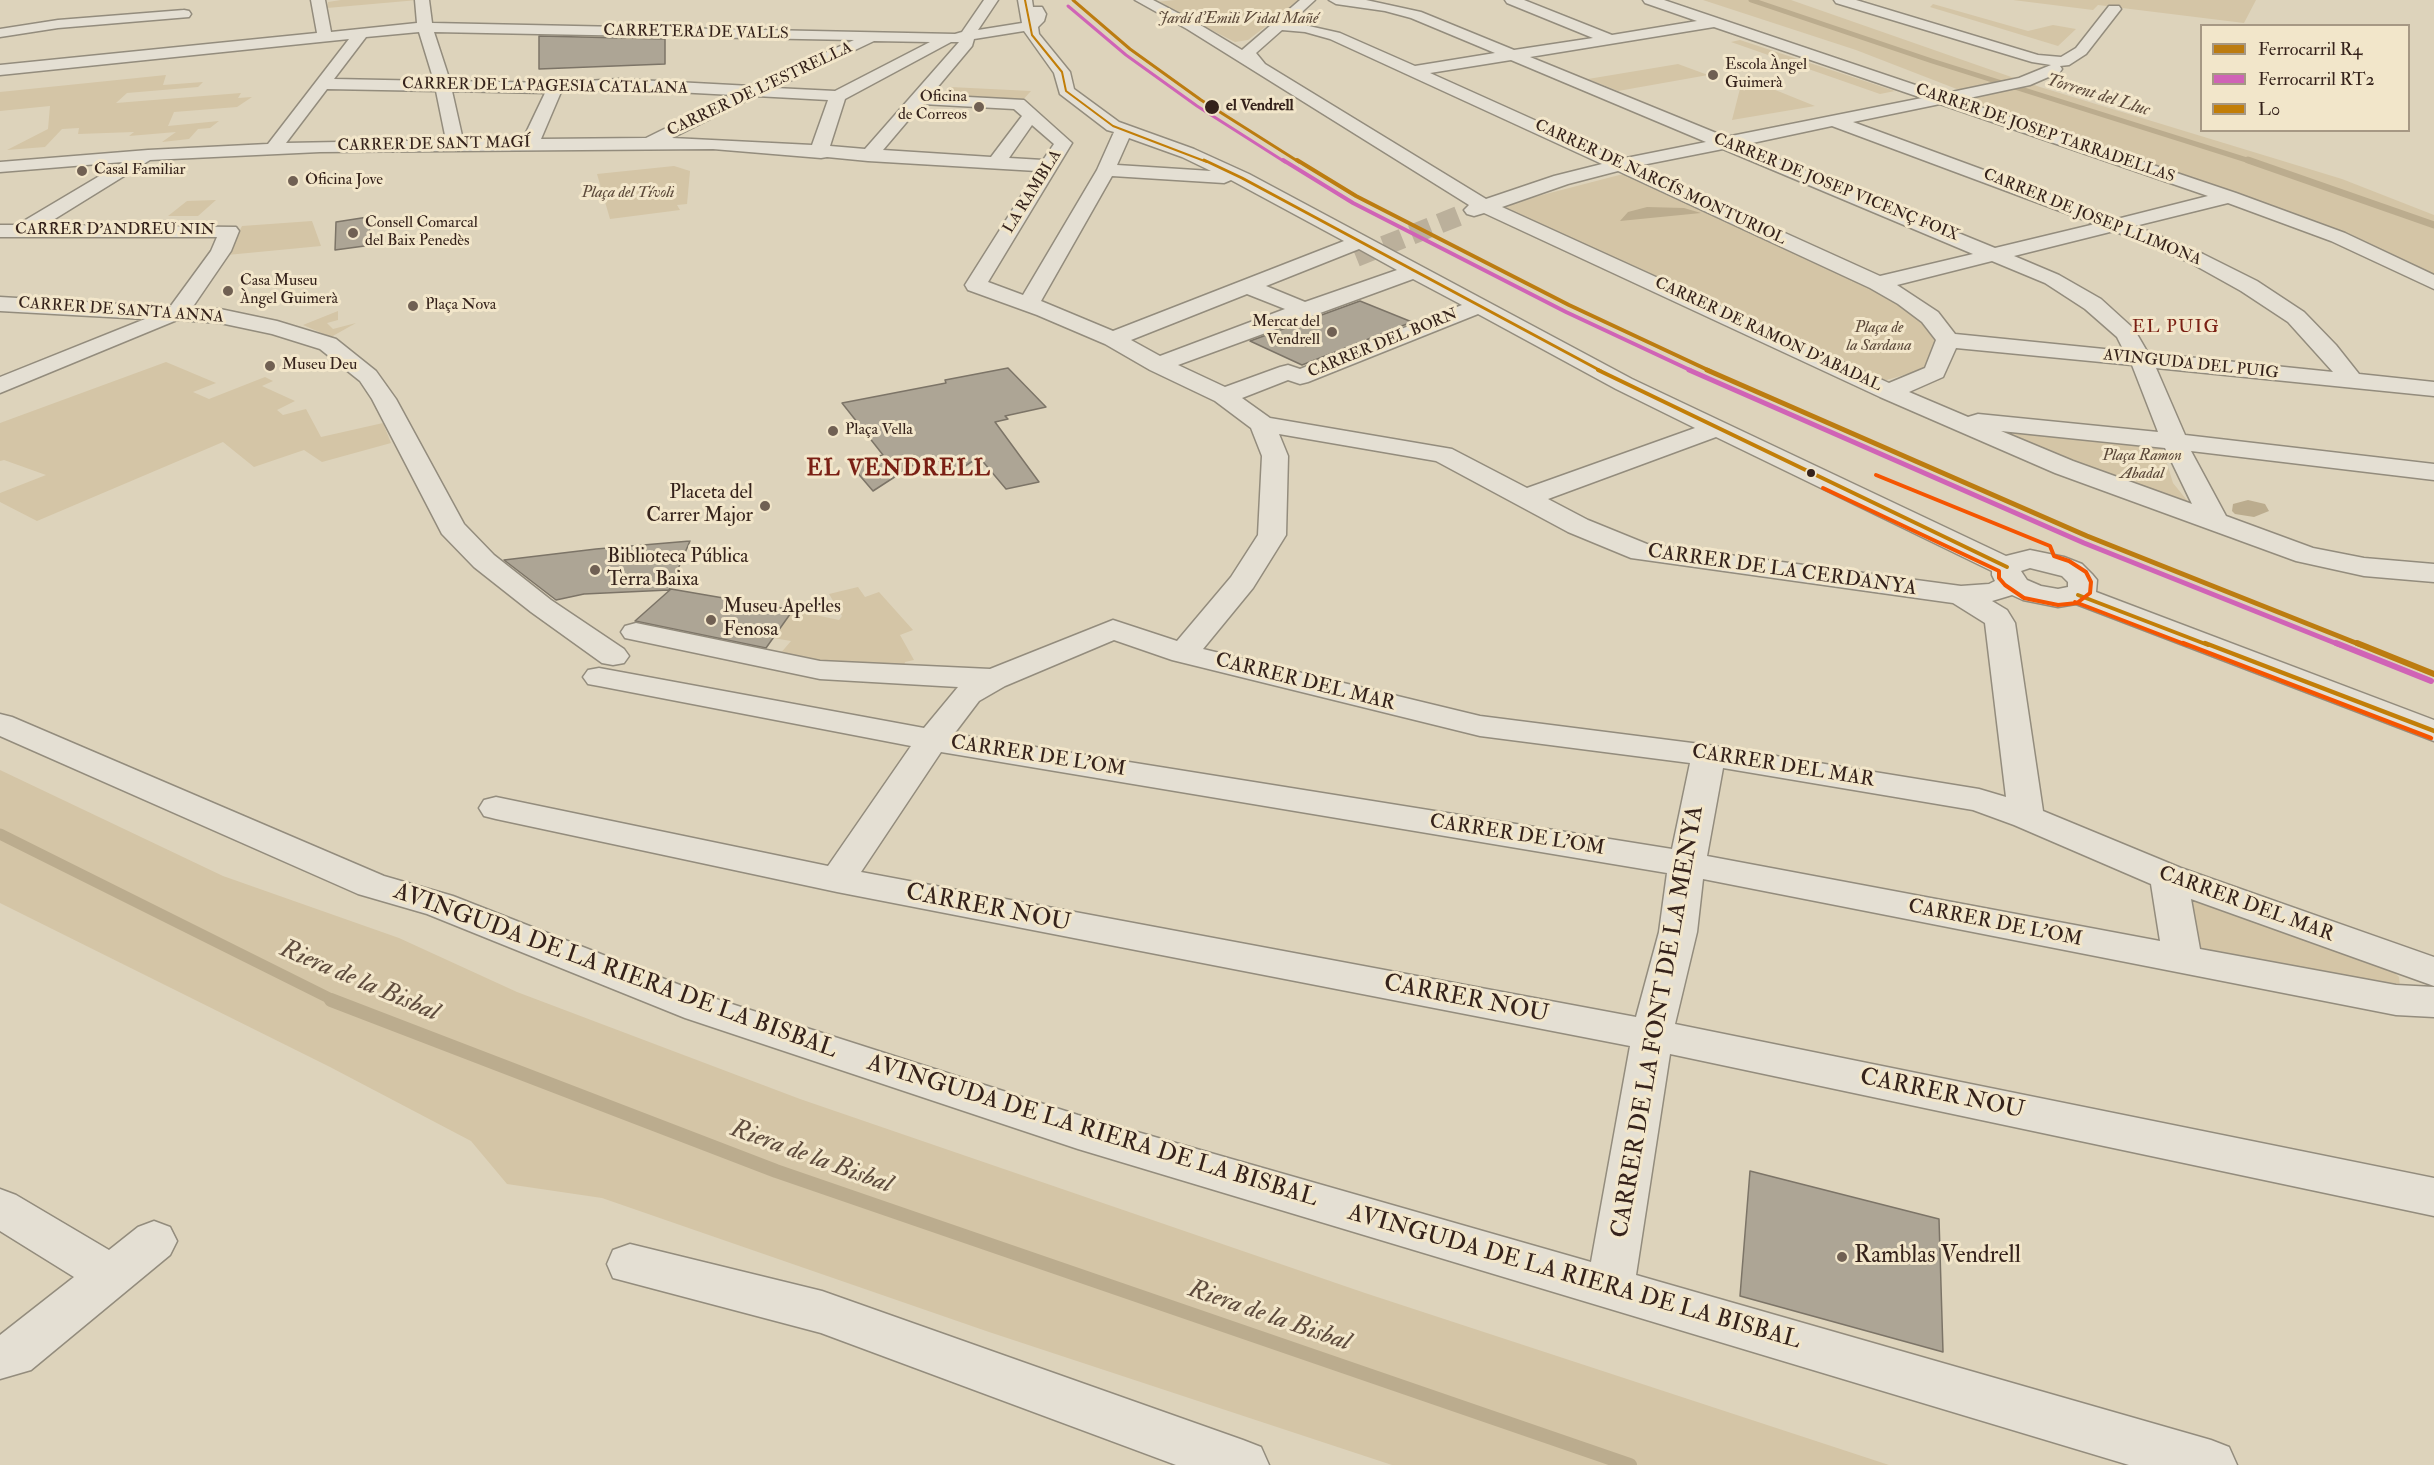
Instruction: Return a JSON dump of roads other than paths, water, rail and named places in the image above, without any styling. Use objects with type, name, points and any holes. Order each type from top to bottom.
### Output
[{"type":"street","points":[[318,0],[325,37]]},
{"type":"street","points":[[422,0],[425,27],[443,86],[456,146]]},
{"type":"street","points":[[868,156],[967,43],[966,37],[991,0]]},
{"type":"street","name":"CARRER DE RAMON D'ABADAL","points":[[1148,0],[1484,206],[1889,392],[2064,467],[2306,555],[2364,567],[2434,573]]},
{"type":"street","points":[[1259,67],[1248,53],[1308,0]]},
{"type":"street","name":"CARRER DE JOSEP VICENÇ FOIX","points":[[1336,0],[1386,7],[1416,15],[2052,279],[2092,304],[2126,334],[2157,396],[2185,467],[2215,522]]},
{"type":"street","points":[[1512,0],[1610,39]]},
{"type":"street","name":"CARRER DE JOSEP TARRADELLAS","points":[[1650,0],[2229,197],[2338,237],[2434,283]]},
{"type":"street","points":[[1841,0],[2037,59],[2031,63],[2059,66]]},
{"type":"street","points":[[1023,2],[1040,14],[1030,31],[1050,36]]},
{"type":"street","points":[[1023,2],[1046,13],[1050,36],[1062,72],[1060,90],[1109,124],[1188,153],[1242,178],[1358,249],[1483,296],[1529,327],[1536,337],[1624,384],[2010,575],[2027,591],[2045,597],[2063,598],[2078,595],[2434,731]]},
{"type":"street","points":[[58,24],[71,6]]},
{"type":"street","points":[[0,33],[185,7],[186,22],[175,53]]},
{"type":"street","points":[[1461,215],[1561,180],[1619,165],[2024,82],[2059,66],[2080,51],[2114,9]]},
{"type":"street","points":[[991,30],[1002,17]]},
{"type":"street","points":[[1415,71],[1716,22]]},
{"type":"street","name":"CARRER DE NARCÍS MONTURIOL","points":[[1278,25],[1323,31],[1878,283],[1906,299],[1930,317],[1948,340]]},
{"type":"street","name":"CARRETERA DE VALLS","points":[[0,70],[425,27],[948,39],[991,30],[1030,31]]},
{"type":"street","points":[[273,149],[362,34]]},
{"type":"street","name":"CARRER DE L'ESTRELLA","points":[[647,144],[752,92],[874,37]]},
{"type":"street","points":[[821,153],[821,143],[838,96],[948,39]]},
{"type":"street","points":[[1229,49],[1260,40]]},
{"type":"street","points":[[933,83],[1019,88]]},
{"type":"street","name":"CARRER DE LA PAGESIA CATALANA","points":[[324,84],[555,88],[619,84],[838,96]]},
{"type":"street","points":[[530,144],[555,88]]},
{"type":"street","name":"LA RAMBLA","points":[[919,99],[1018,104],[1063,143],[976,285]]},
{"type":"street","points":[[996,163],[1031,115]]},
{"type":"street","name":"CARRER DE JOSEP LLIMONA","points":[[1834,121],[2116,225],[2196,258],[2249,286],[2296,317],[2328,350],[2352,381]]},
{"type":"street","points":[[1028,305],[1106,170],[1124,130]]},
{"type":"street","name":"CARRER DE SANT MAGÍ","points":[[0,167],[148,155],[273,149],[530,144],[713,144],[821,153],[1048,166]]},
{"type":"street","points":[[0,243],[148,155]]},
{"type":"street","points":[[0,174],[28,165]]},
{"type":"street","points":[[1106,170],[1242,178]]},
{"type":"street","points":[[1878,283],[2229,197]]},
{"type":"street","name":"CARRER D'ANDREU NIN","points":[[0,231],[229,231],[220,251],[177,314]]},
{"type":"street","points":[[1113,339],[1245,286],[1358,249]]},
{"type":"street","points":[[1265,294],[1358,249]]},
{"type":"street","points":[[1158,365],[1242,332],[1414,271]]},
{"type":"street","name":"CARRER DE LA CERDANYA","points":[[976,285],[1113,339],[1158,365],[1224,396],[1262,424],[1443,454],[1578,526],[1641,552],[1961,595],[1996,592],[2010,575],[2015,562],[2030,560],[2061,565],[2072,570],[2082,580],[2084,587],[2078,595]]},
{"type":"street","points":[[1245,286],[1305,309]]},
{"type":"street","name":"CARRER DEL BORN","points":[[1224,396],[1288,372],[1300,377],[1483,296]]},
{"type":"street","name":"CARRER DE SANTA ANNA","points":[[0,304],[220,315],[277,328],[328,344],[368,376],[384,399],[452,528],[484,561],[541,606],[606,666]]},
{"type":"street","points":[[0,386],[177,314]]},
{"type":"street","points":[[1889,392],[1935,372],[1948,340]]},
{"type":"street","name":"AVINGUDA DEL PUIG","points":[[1948,340],[2434,389]]},
{"type":"street","points":[[1949,418],[2434,471]]},
{"type":"street","points":[[1183,653],[1243,582],[1272,535],[1275,456],[1262,424]]},
{"type":"street","points":[[1526,498],[1715,429]]},
{"type":"street","points":[[1961,595],[1996,616],[2000,623],[2026,817]]},
{"type":"street","points":[[2000,623],[2016,604],[2045,597]]},
{"type":"street","name":"CARRER DEL MAR","points":[[994,679],[1113,629],[1183,653],[1480,726],[1708,755],[1979,800],[2026,817],[2168,877],[2434,972]]},
{"type":"street","points":[[636,632],[820,670],[994,679]]},
{"type":"street","name":"CARRER DE L'OM","points":[[606,666],[932,740],[1687,864],[2396,1000],[2434,1002]]},
{"type":"street","points":[[837,880],[932,740],[968,694],[994,679]]},
{"type":"street","name":"AVINGUDA DE LA RIERA DE LA BISBAL","points":[[0,724],[371,885],[440,905],[699,1008],[1078,1132],[2211,1465]]},
{"type":"street","name":"CARRER DE LA FONT DE LA MENYA","points":[[1610,1289],[1652,1035],[1678,932],[1687,864],[1708,755]]},
{"type":"street","name":"CARRER NOU","points":[[496,808],[837,880],[1652,1035],[2434,1197]]},
{"type":"street","points":[[2168,877],[2183,959]]},
{"type":"street","points":[[0,1208],[111,1275]]},
{"type":"street","points":[[0,1357],[14,1354],[154,1241]]},
{"type":"street","points":[[630,1264],[822,1312],[1244,1465]]},
{"type":"waterway","name":"Torrent del Lluc","points":[[1751,0],[1932,61],[2253,162]]},
{"type":"waterway","name":"Torrent del Lluc","points":[[2248,160],[2434,225]]},
{"type":"waterway","name":"Riera de la Bisbal","points":[[0,834],[335,1001]]},
{"type":"waterway","name":"Riera de la Bisbal","points":[[331,1000],[776,1171],[1630,1465]]},
{"type":"tunnel","points":[[1356,257],[1461,215]]},
{"type":"rail line","name":"R4","points":[[1073,0],[1130,49],[1201,100],[1278,149],[1356,196],[1569,305],[1728,380],[2087,536],[2434,674]]},
{"type":"rail line","name":"RT2","points":[[1068,6],[1126,55],[1197,106],[1274,155],[1353,203],[1566,312],[1725,387],[2084,543],[2431,681]]},
{"type":"place","name":"Escola Àngel Guimerà","points":[[1713,75]]},
{"type":"place","name":"Oficina de Correos","points":[[979,107]]},
{"type":"place","name":"el Vendrell","points":[[1212,107]]},
{"type":"place","name":"Casal Familiar","points":[[82,171]]},
{"type":"place","name":"Oficina Jove","points":[[293,181]]},
{"type":"place","name":"Consell Comarcal del Baix Penedès","points":[[353,233]]},
{"type":"place","name":"Casa Museu Àngel Guimerà","points":[[228,291]]},
{"type":"place","name":"Plaça Nova","points":[[413,306]]},
{"type":"place","name":"Mercat del Vendrell","points":[[1332,332]]},
{"type":"place","name":"Museu Deu","points":[[270,366]]},
{"type":"place","name":"Plaça Vella","points":[[833,431]]},
{"type":"place","name":"Placeta del Carrer Major","points":[[765,506]]},
{"type":"place","name":"Biblioteca Pública Terra Baixa","points":[[595,570]]},
{"type":"place","name":"Museu Apel·les Fenosa","points":[[711,620]]},
{"type":"place","name":"Ramblas Vendrell","points":[[1842,1257]]},
{"type":"district","name":"EL PUIG","points":[[2176,328]]},
{"type":"district","name":"EL VENDRELL","points":[[899,470]]},
{"type":"park label","name":"Jardí d'Emili Vidal Mañé","points":[[1238,20]]},
{"type":"park label","name":"Plaça del Tívoli","points":[[628,194]]},
{"type":"park label","name":"Plaça de la Sardana","points":[[1879,338]]},
{"type":"park label","name":"Plaça Ramon Abadal","points":[[2142,466]]}]
